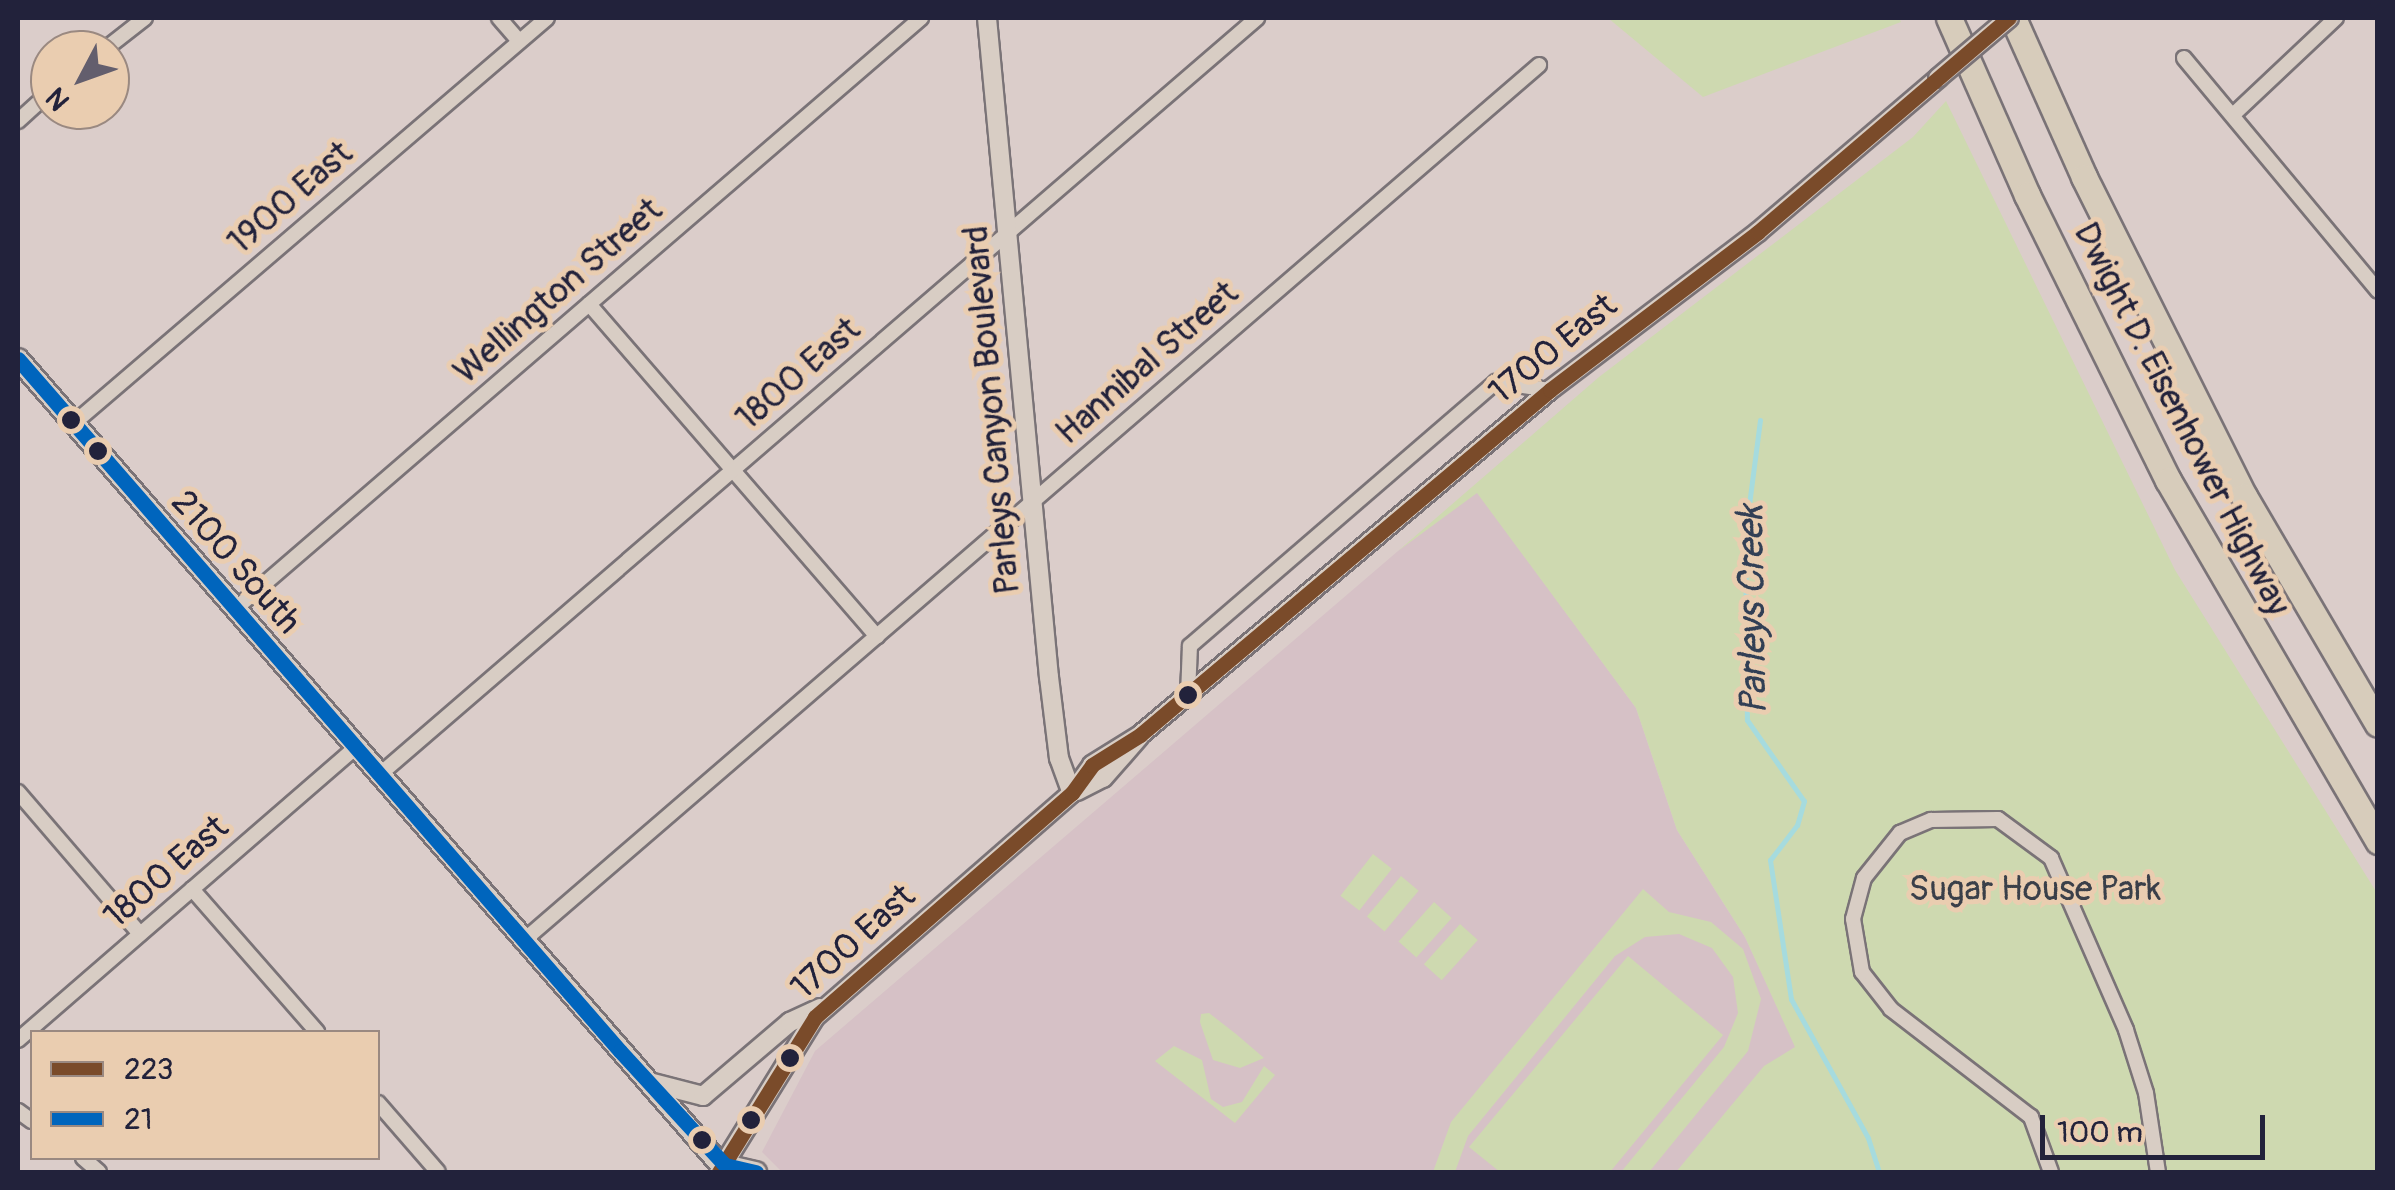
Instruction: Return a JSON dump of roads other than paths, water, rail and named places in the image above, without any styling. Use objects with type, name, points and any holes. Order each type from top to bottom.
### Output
[{"type":"highway","name":"Dwight D. Eisenhower Highway","points":[[1949,18],[2027,194],[2168,480],[2378,841]]},
{"type":"highway","name":"Dwight D. Eisenhower Highway","points":[[2011,18],[2084,177],[2244,496],[2378,724]]},
{"type":"main road","name":"2100 South","points":[[18,359],[723,1170]]},
{"type":"main road","points":[[723,1170],[756,1172]]},
{"type":"street","points":[[498,18],[519,41]]},
{"type":"street","name":"1900 East","points":[[73,424],[547,18]]},
{"type":"street","name":"Wellington Street","points":[[234,610],[921,18]]},
{"type":"street","name":"Parleys Canyon Boulevard","points":[[987,18],[1059,758],[1072,794]]},
{"type":"street","name":"1800 East","points":[[378,776],[1257,18]]},
{"type":"street","name":"1700 East","points":[[723,1170],[790,1049],[825,1006],[1072,794],[1102,756],[1140,735],[1550,390],[1758,232],[2011,18]]},
{"type":"street","points":[[2234,114],[2336,18]]},
{"type":"street","points":[[2184,58],[2234,114],[2244,136],[2374,280]]},
{"type":"street","name":"Hannibal Street","points":[[522,942],[1540,65]]},
{"type":"street","points":[[588,304],[876,636]]},
{"type":"street","points":[[1188,695],[1190,646],[1496,382],[1550,390]]},
{"type":"street","name":"1800 East","points":[[18,1040],[354,749]]},
{"type":"street","points":[[18,792],[140,934]]},
{"type":"street","points":[[2051,1172],[2030,1117],[1874,993],[1853,941],[1853,919],[1875,858],[1900,833],[1931,820],[1998,819],[2034,841],[2062,878],[2126,1030],[2146,1093],[2158,1172]]},
{"type":"street","points":[[192,889],[315,1030]]},
{"type":"street","points":[[648,1082],[703,1096],[790,1022],[825,1006]]},
{"type":"street","points":[[380,1105],[438,1172]]},
{"type":"waterway","name":"Parleys Creek","points":[[1760,420],[1745,535],[1747,720],[1804,801],[1797,825],[1770,860],[1791,999],[1868,1138],[1879,1172]]},
{"type":"park label","name":"Sugar House Park","points":[[2035,889]]}]
